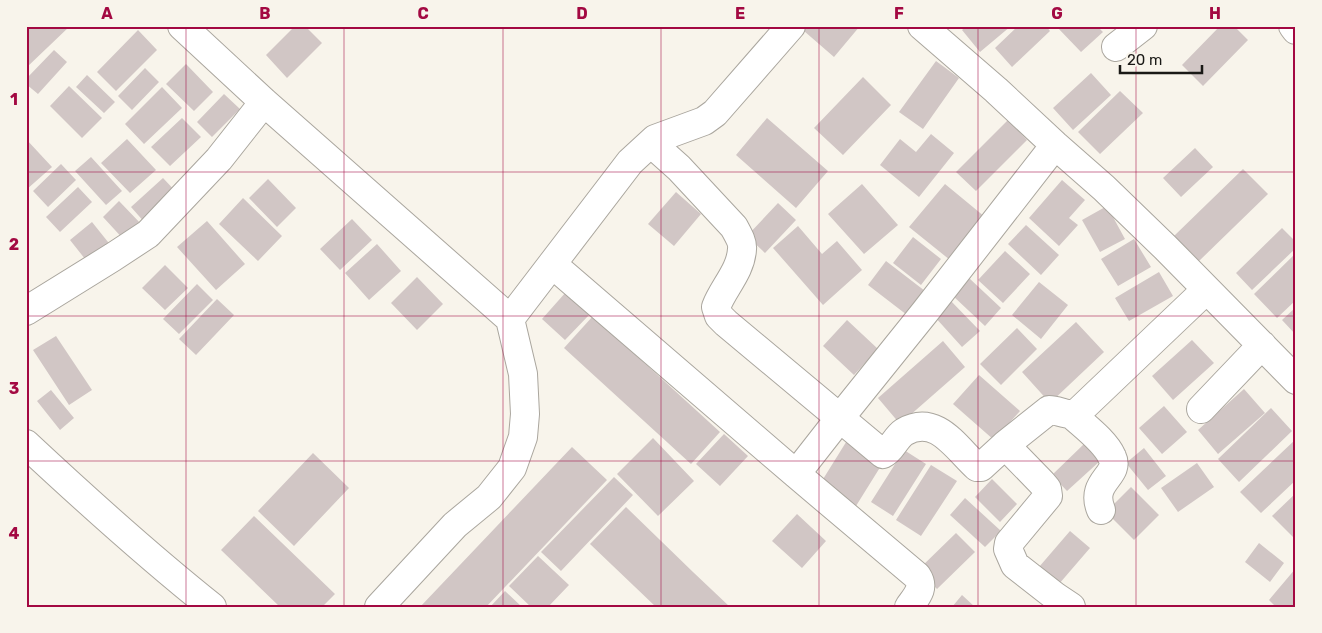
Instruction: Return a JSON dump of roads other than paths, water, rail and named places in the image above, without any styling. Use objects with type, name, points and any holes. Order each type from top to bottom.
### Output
[{"type":"street","points":[[182,26],[264,102],[510,319],[523,374],[525,414],[522,437],[512,468],[489,497],[455,525],[379,607]]},
{"type":"street","points":[[510,319],[630,162],[655,139],[704,121],[715,113],[791,26]]},
{"type":"street","points":[[922,26],[1104,188],[1296,380]]},
{"type":"street","points":[[1116,47],[1143,26]]},
{"type":"street","points":[[1293,26],[1296,30]]},
{"type":"street","points":[[26,311],[148,234],[219,159],[264,102]]},
{"type":"street","points":[[651,143],[678,168],[734,227],[739,237],[743,248],[739,265],[718,302],[716,307],[718,316],[882,454],[889,450],[899,436],[924,426],[933,428],[941,433],[977,467],[981,467],[1050,409],[1067,414],[1077,413],[1206,290]]},
{"type":"street","points":[[796,474],[1055,145]]},
{"type":"street","points":[[552,264],[917,576],[921,582],[920,588],[909,607]]},
{"type":"street","points":[[1201,409],[1262,346]]},
{"type":"street","points":[[1072,414],[1101,442],[1114,463],[1113,469],[1104,481],[1098,495],[1098,503],[1101,510]]},
{"type":"street","points":[[26,444],[92,504],[212,607]]},
{"type":"street","points":[[1005,445],[1042,483],[1048,496],[1009,543],[1008,549],[1015,565],[1072,607]]}]
